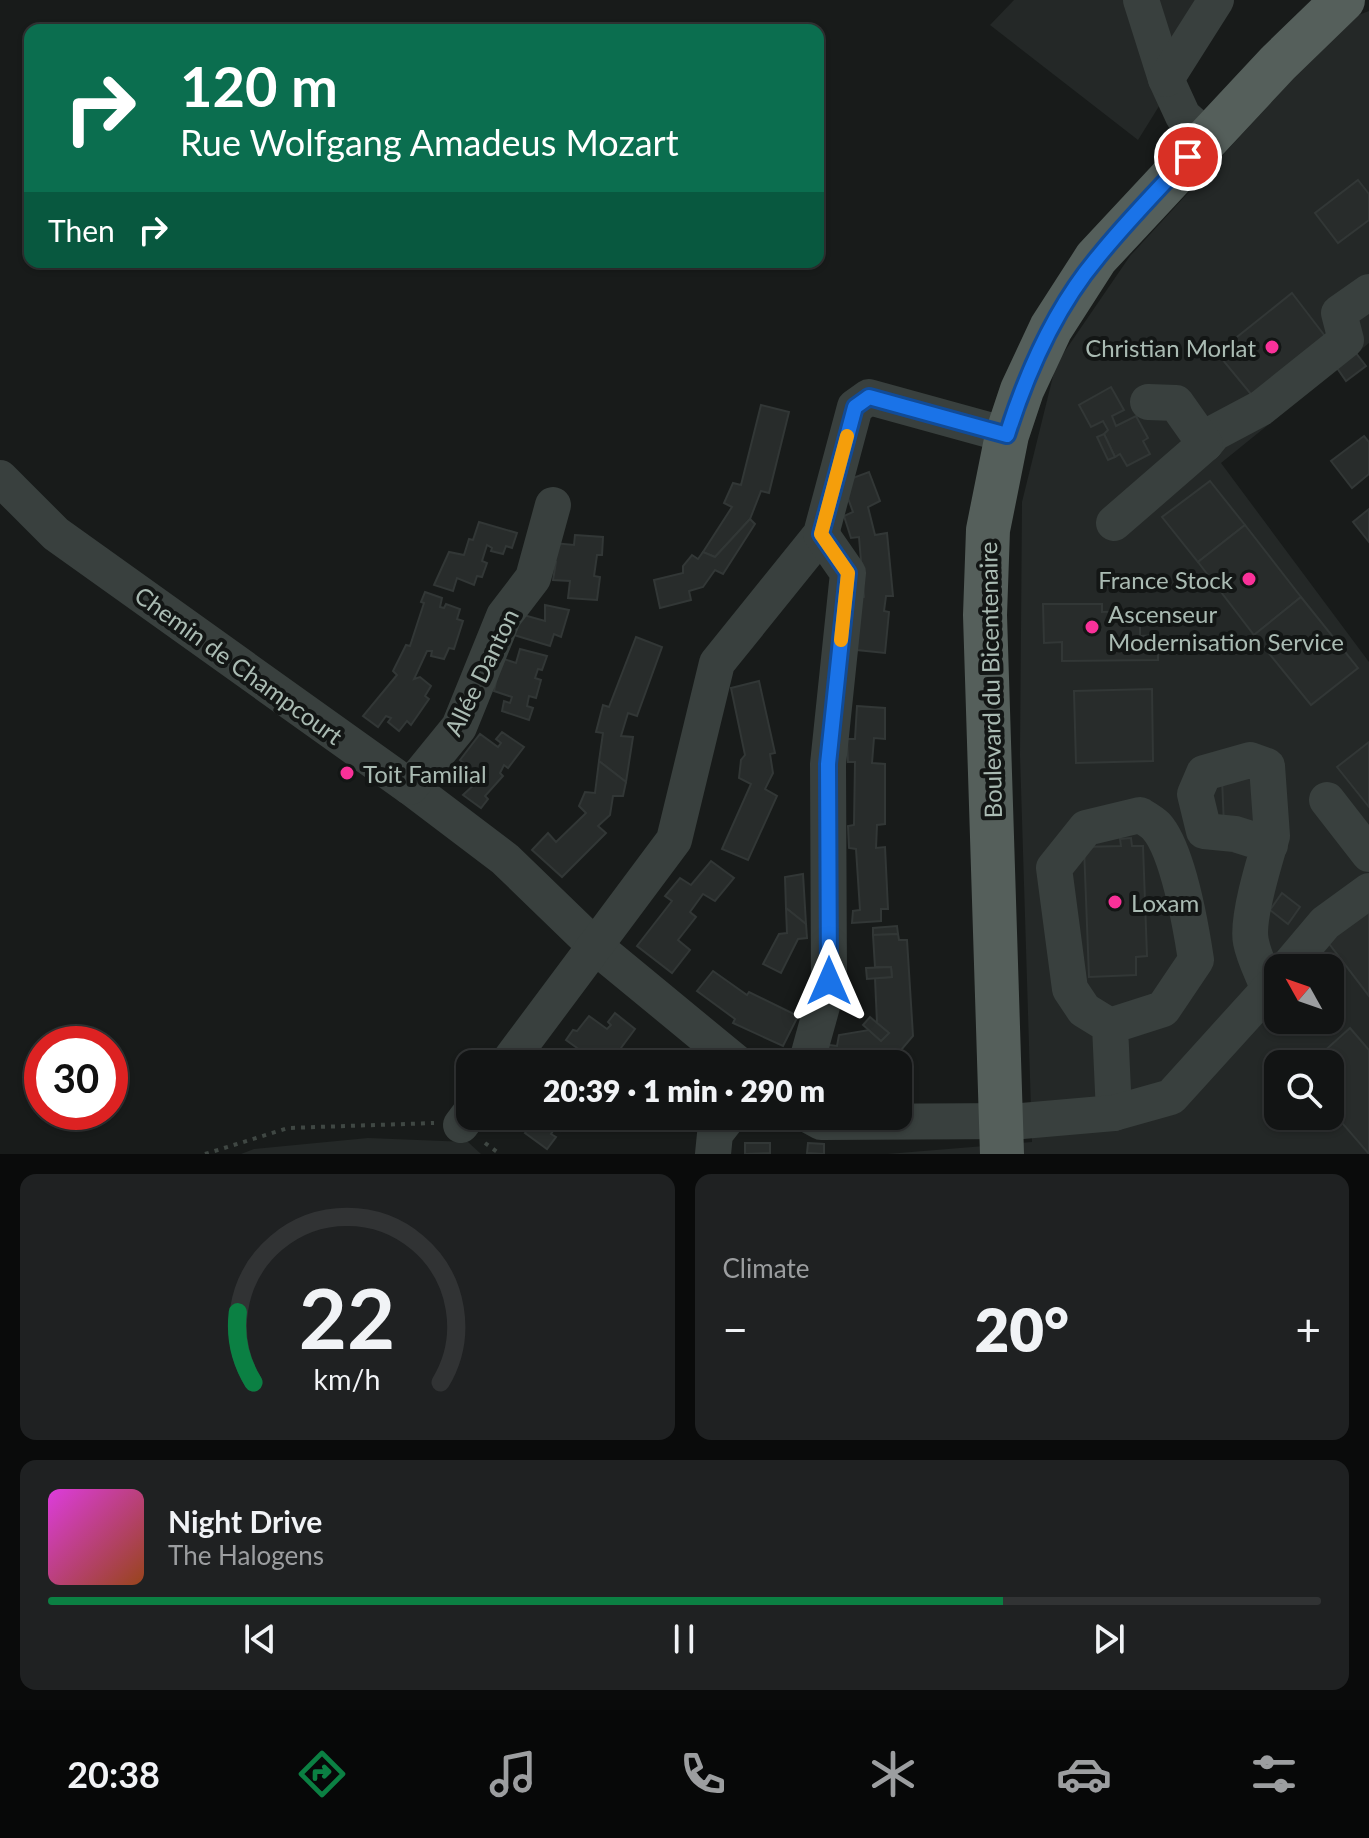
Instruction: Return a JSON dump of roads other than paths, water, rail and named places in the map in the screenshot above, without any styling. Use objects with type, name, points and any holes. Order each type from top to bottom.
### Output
[{"type":"main road","name":"Boulevard du Bicentenaire","points":[[1278,63],[1319,0]]},
{"type":"main road","name":"Boulevard du Bicentenaire","points":[[1002,1138],[985,615],[988,530],[1007,435],[1022,390],[1051,328],[1096,258],[1207,137],[1343,0]]},
{"type":"street","points":[[1141,0],[1166,79],[1183,116],[1207,137]]},
{"type":"street","points":[[1166,79],[1216,0]]},
{"type":"street","points":[[1114,523],[1214,433],[1261,408],[1346,340],[1339,313],[1369,292]]},
{"type":"street","points":[[518,1050],[674,840],[717,663],[821,534],[855,407],[862,399],[869,397],[1007,435]]},
{"type":"street","points":[[1148,402],[1176,403],[1205,444]]},
{"type":"street","name":"Chemin de Champcourt","points":[[0,478],[56,534],[410,787],[505,859],[596,947],[721,1050]]},
{"type":"street","name":"Allée Danton","points":[[410,787],[459,727],[504,616],[533,578],[553,505]]},
{"type":"street","points":[[810,1050],[829,981],[828,764],[848,573],[821,534]]},
{"type":"street","points":[[1327,800],[1369,854]]},
{"type":"street","points":[[1140,815],[1155,825],[1165,842],[1189,911],[1196,960],[1163,1009],[1110,1026],[1084,1010],[1070,989],[1054,868],[1086,828],[1140,815]]},
{"type":"street","points":[[1264,960],[1250,940],[1262,864],[1270,845]]},
{"type":"street","points":[[1299,954],[1325,923],[1369,891]]},
{"type":"street","points":[[912,1130],[1002,1138],[1171,1097],[1264,994]]},
{"type":"street","points":[[1110,1026],[1114,1113]]},
{"type":"street","points":[[713,1154],[718,1130]]},
{"type":"place","name":"Christian Morlat","points":[[1272,347]]},
{"type":"place","name":"France Stock","points":[[1249,579]]},
{"type":"place","name":"Ascenseur Modernisation Service","points":[[1092,627]]},
{"type":"place","name":"Toit Familial","points":[[347,773]]},
{"type":"place","name":"Loxam","points":[[1115,902]]}]
